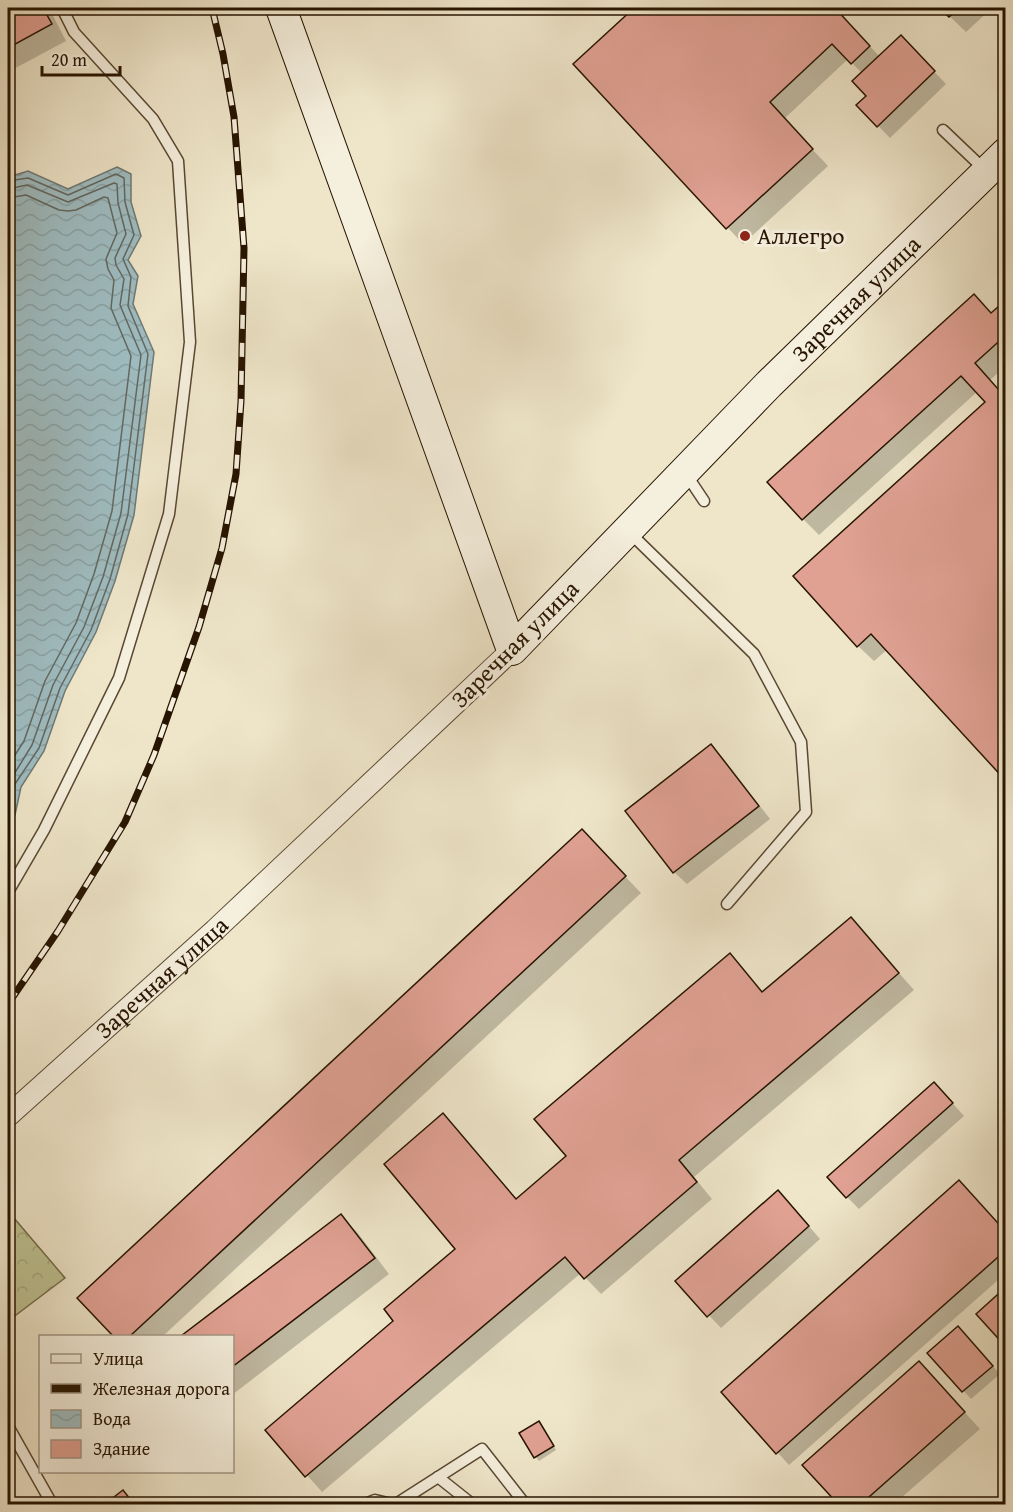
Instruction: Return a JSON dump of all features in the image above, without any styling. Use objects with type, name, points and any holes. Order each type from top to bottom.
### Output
[{"type":"street","points":[[281,8],[512,650]]},
{"type":"street","name":"Заречная улица","points":[[8,1116],[215,930],[512,650],[778,375],[996,162]]},
{"type":"lane","points":[[8,892],[44,830],[119,678],[169,514],[190,342],[178,161],[153,119],[74,32],[62,8]]},
{"type":"lane","points":[[943,130],[996,162]]},
{"type":"lane","points":[[685,471],[704,501]]},
{"type":"lane","points":[[627,531],[754,654],[801,742],[806,812],[727,904]]},
{"type":"lane","points":[[8,1426],[52,1504]]},
{"type":"lane","points":[[365,1504],[375,1500],[394,1504],[482,1449],[525,1504]]},
{"type":"lane","points":[[438,1477],[472,1504]]},
{"type":"green space","points":[[8,1211],[65,1278],[8,1321]]},
{"type":"water","points":[[117,167],[131,174],[131,202],[141,236],[128,260],[138,276],[133,304],[154,352],[134,515],[115,581],[96,632],[65,691],[44,751],[21,787],[15,815],[8,828],[8,177],[28,171],[68,189]]},
{"type":"building","points":[[8,8],[43,8],[52,24],[8,48]]},
{"type":"building","points":[[634,8],[835,8],[870,46],[851,64],[832,44],[770,102],[813,149],[726,229],[573,64]]},
{"type":"building","points":[[939,8],[959,8],[949,17]]},
{"type":"building","points":[[901,35],[935,71],[877,127],[856,105],[866,96],[852,81]]},
{"type":"building","points":[[974,294],[991,313],[1006,300],[1006,335],[975,363],[998,389],[1006,382],[1006,781],[871,634],[857,647],[793,576],[985,402],[961,376],[802,520],[767,482]]},
{"type":"building","points":[[711,744],[759,806],[673,873],[625,811]]},
{"type":"building","points":[[582,829],[626,876],[131,1335],[112,1335],[77,1298]]},
{"type":"building","points":[[851,917],[899,973],[679,1160],[697,1182],[584,1279],[565,1257],[305,1477],[265,1430],[393,1321],[384,1309],[455,1249],[384,1164],[443,1113],[516,1199],[566,1156],[534,1119],[730,953],[762,992]]},
{"type":"building","points":[[934,1082],[953,1103],[846,1198],[827,1177]]},
{"type":"building","points":[[959,1180],[1006,1232],[1006,1250],[776,1454],[721,1392]]},
{"type":"building","points":[[778,1190],[809,1226],[707,1317],[675,1281]]},
{"type":"building","points":[[341,1214],[375,1258],[234,1365],[234,1335],[182,1335]]},
{"type":"building","points":[[1006,1287],[1006,1347],[976,1314]]},
{"type":"building","points":[[958,1326],[993,1366],[962,1392],[927,1353]]},
{"type":"building","points":[[919,1361],[965,1412],[861,1504],[838,1504],[802,1465]]},
{"type":"building","points":[[539,1421],[554,1446],[534,1458],[519,1433]]},
{"type":"building","points":[[123,1490],[134,1504],[105,1504]]},
{"type":"railway","points":[[8,1004],[58,931],[125,822],[154,755],[199,627],[222,548],[236,474],[241,401],[244,248],[234,117],[212,8]]},
{"type":"place","name":"Аллегро","points":[[745,236]]}]
